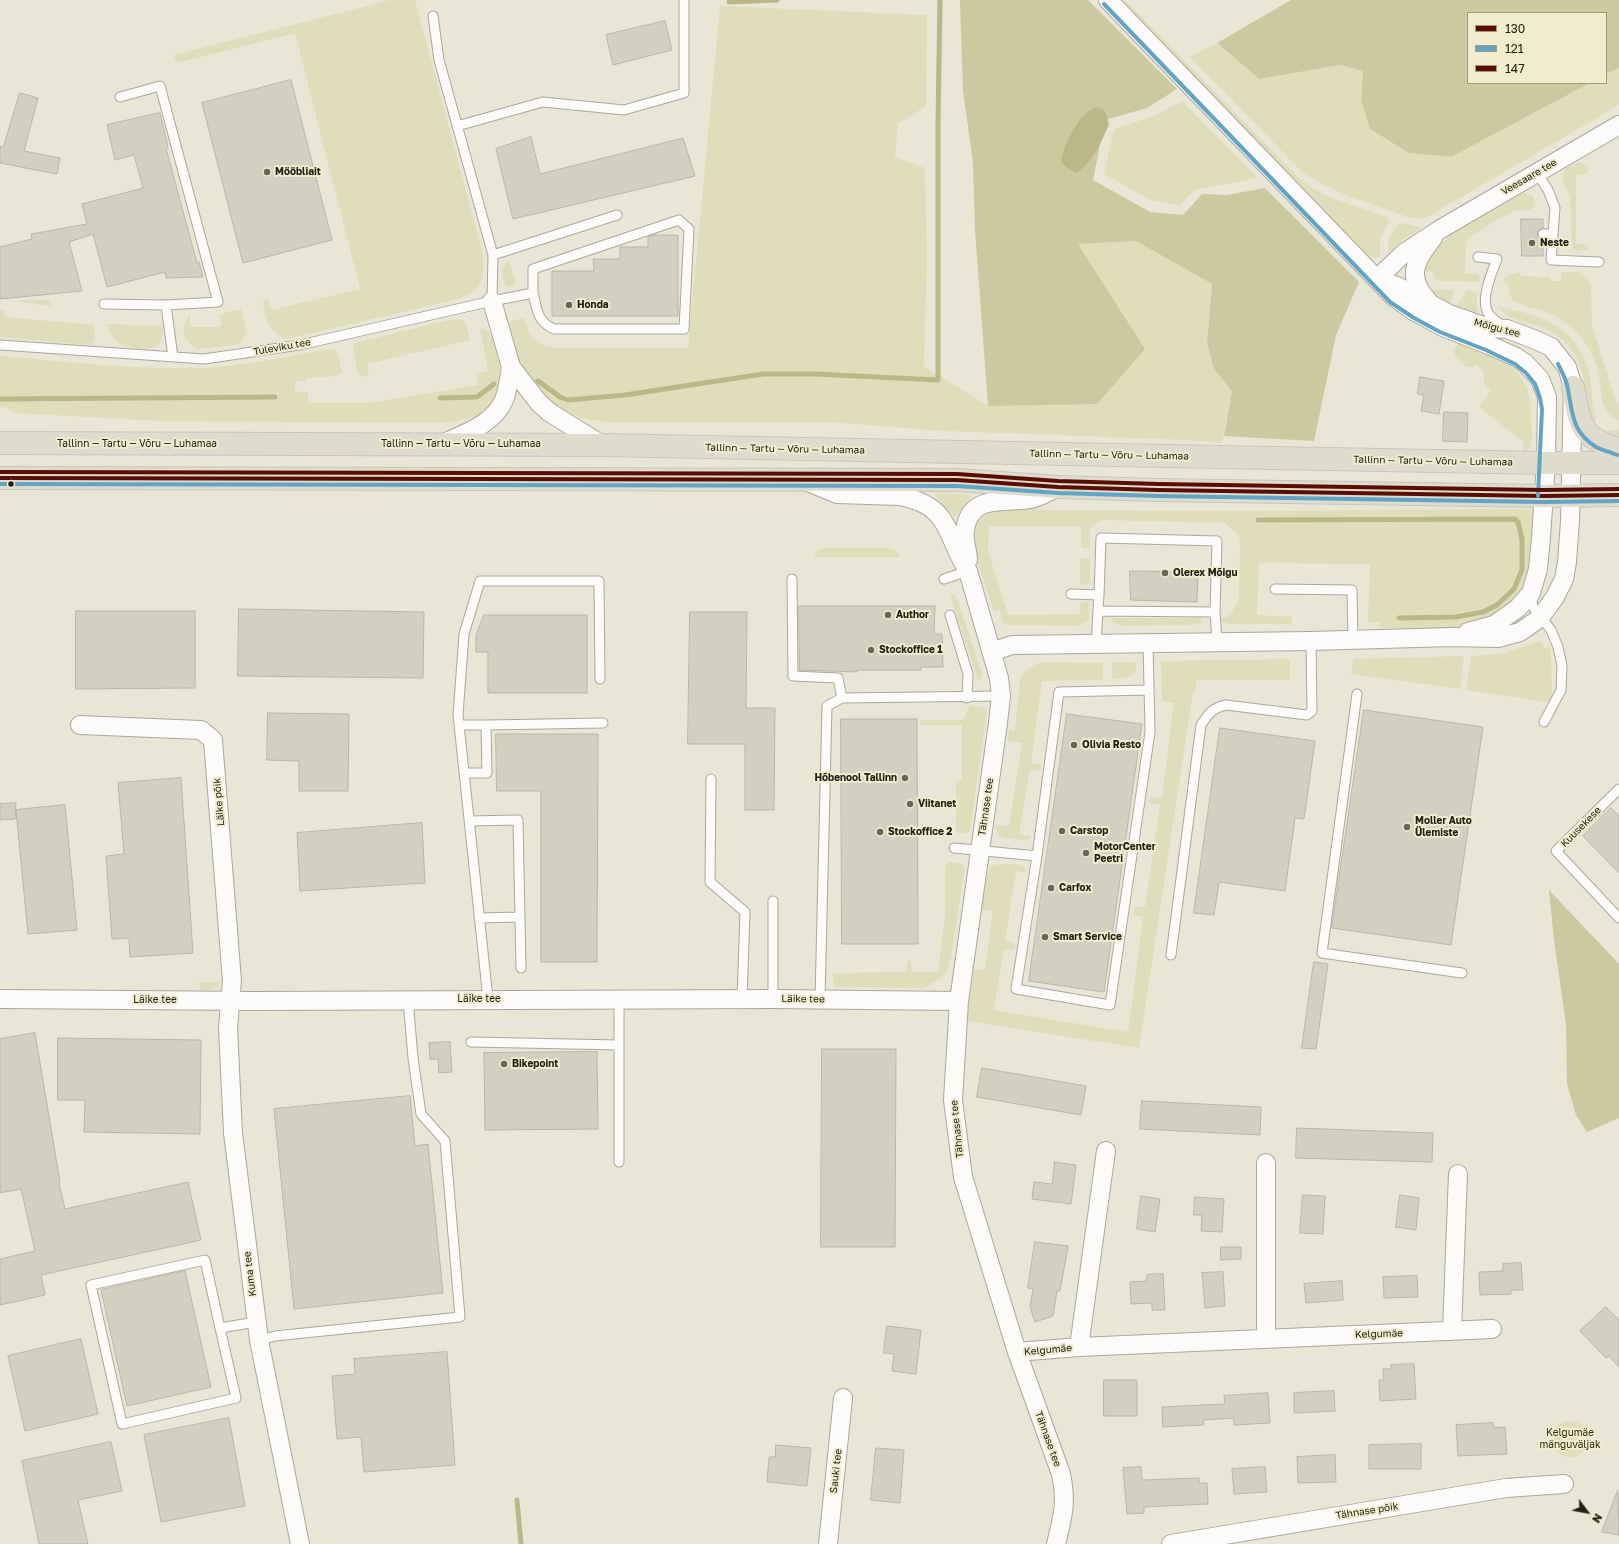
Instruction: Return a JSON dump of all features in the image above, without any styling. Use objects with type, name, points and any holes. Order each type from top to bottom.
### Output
[{"type":"highway","points":[[1573,387],[1578,417],[1584,430],[1604,445],[1619,449]]},
{"type":"highway","name":"Tallinn — Tartu — Võru — Luhamaa","points":[[0,443],[602,445],[1546,463],[1619,462]]},
{"type":"highway","points":[[0,478],[807,481],[957,480],[1058,487],[1158,490],[1544,496],[1619,495]]},
{"type":"street","name":"Mõigu tee","points":[[1108,0],[1394,296],[1412,310],[1443,327],[1516,358],[1532,370],[1540,379],[1547,398],[1546,463],[1538,569],[1531,593]]},
{"type":"street","name":"Veesaare tee","points":[[1377,279],[1404,253],[1439,230],[1619,125]]},
{"type":"street","name":"Veesaare tee","points":[[1432,306],[1416,285],[1414,275],[1417,262],[1424,249],[1439,230]]},
{"type":"street","name":"Mõigu tee","points":[[1377,279],[1399,287],[1449,314],[1489,328],[1507,329],[1536,340],[1551,348],[1567,367],[1573,387],[1568,562],[1564,579],[1555,597],[1540,618],[1520,632],[1498,638],[1452,637]]},
{"type":"street","points":[[492,301],[511,367],[539,403],[549,412],[602,445]]},
{"type":"street","points":[[442,444],[488,420],[498,410],[504,401],[511,367]]},
{"type":"street","points":[[807,481],[837,494],[900,496],[929,506],[943,519],[950,532],[960,558],[968,571]]},
{"type":"street","points":[[968,571],[968,554],[965,542],[965,531],[970,514],[977,507],[987,502],[1031,499],[1058,487]]},
{"type":"street","name":"Tähnase tee","points":[[968,571],[999,678],[1001,696],[959,1001],[953,1100],[963,1177],[1017,1352],[1061,1474],[1065,1493],[1064,1514],[1056,1544]]},
{"type":"street","points":[[992,652],[1012,645],[1217,641],[1310,641],[1452,637],[1494,625],[1518,608],[1531,593]]},
{"type":"street","name":"Läike põik","points":[[80,725],[201,730],[213,740],[232,981],[230,1000]]},
{"type":"street","name":"Läike tee","points":[[0,999],[820,999],[959,1001]]},
{"type":"street","name":"Kuma tee","points":[[230,1000],[228,1028],[233,1133],[256,1322],[300,1544]]},
{"type":"street","name":"Kelgumäe","points":[[1079,1347],[1106,1151]]},
{"type":"street","points":[[1266,1163],[1266,1339]]},
{"type":"street","points":[[1452,1331],[1458,1174]]},
{"type":"street","name":"Kelgumäe","points":[[1017,1352],[1079,1347],[1492,1329]]},
{"type":"street","name":"Sauki tee","points":[[828,1544],[843,1398]]},
{"type":"street","name":"Tähnase põik","points":[[1171,1544],[1506,1488],[1564,1484]]},
{"type":"lane","points":[[457,126],[543,102],[624,110],[684,93],[684,0]]},
{"type":"lane","points":[[433,16],[439,60],[493,255],[492,301]]},
{"type":"lane","points":[[104,304],[166,305],[218,302],[160,86],[120,96]]},
{"type":"lane","points":[[1537,173],[1548,190],[1555,208],[1551,260],[1598,262]]},
{"type":"lane","points":[[493,255],[617,215]]},
{"type":"lane","points":[[679,220],[689,228],[684,329],[554,329],[545,326],[539,318],[533,293],[534,269],[679,220]]},
{"type":"lane","points":[[1543,234],[1553,234]]},
{"type":"lane","points":[[1478,257],[1497,259],[1487,288],[1486,304],[1487,311],[1492,317],[1507,329]]},
{"type":"lane","name":"Tuleviku tee","points":[[0,345],[204,359],[300,345],[533,293]]},
{"type":"lane","points":[[166,305],[173,357]]},
{"type":"lane","points":[[1096,644],[1101,538],[1217,541],[1215,612],[1217,641]]},
{"type":"lane","points":[[944,579],[968,571]]},
{"type":"lane","points":[[792,579],[793,676],[838,678],[842,698]]},
{"type":"lane","points":[[488,999],[458,715],[464,634],[480,581],[599,581],[600,679]]},
{"type":"lane","points":[[1275,589],[1352,590],[1353,640]]},
{"type":"lane","points":[[1531,593],[1533,607],[1550,630],[1558,647],[1562,666],[1561,690],[1544,722]]},
{"type":"lane","points":[[1071,594],[1099,595]]},
{"type":"lane","points":[[1098,611],[1215,612]]},
{"type":"lane","points":[[950,615],[968,674],[967,698]]},
{"type":"lane","points":[[1171,955],[1201,725],[1208,714],[1216,708],[1226,705],[1306,715],[1312,711],[1310,641]]},
{"type":"lane","points":[[1148,642],[1150,732],[1110,1005],[1016,989],[1037,856],[1059,692],[1149,690]]},
{"type":"lane","points":[[1357,694],[1322,953],[1462,974]]},
{"type":"lane","points":[[820,999],[827,706],[842,698],[967,698],[1001,696]]},
{"type":"lane","points":[[459,725],[602,723]]},
{"type":"lane","points":[[464,773],[487,773],[486,725]]},
{"type":"lane","points":[[711,779],[710,882],[745,912],[742,999]]},
{"type":"lane","name":"Kuusekese","points":[[1619,789],[1556,851],[1619,918]]},
{"type":"lane","points":[[469,821],[518,820],[521,968]]},
{"type":"lane","points":[[954,848],[1037,856]]},
{"type":"lane","points":[[773,901],[774,999]]},
{"type":"lane","points":[[479,918],[520,917]]},
{"type":"lane","points":[[259,1340],[275,1336],[460,1318],[445,1141],[421,1114],[417,1097],[408,999]]},
{"type":"lane","points":[[619,999],[619,1162]]},
{"type":"lane","points":[[471,1042],[618,1045]]},
{"type":"lane","points":[[205,1260],[220,1328],[236,1398],[122,1424],[91,1285],[205,1260]]},
{"type":"lane","points":[[220,1328],[256,1322]]},
{"type":"green space","points":[[390,0],[415,0],[483,255],[483,278],[481,283],[473,292],[458,299],[287,339],[276,334],[270,326],[263,305],[264,300],[268,298],[271,310],[360,289],[295,33],[176,63],[174,55]]},
{"type":"green space","points":[[1120,0],[1125,0],[1303,182],[1326,196],[1387,217],[1389,222],[1380,238],[1380,257],[1375,258],[1367,255]]},
{"type":"green space","points":[[720,6],[927,15],[926,106],[898,124],[895,157],[925,168],[927,258],[924,366],[988,406],[1145,349],[1078,244],[1136,241],[1212,284],[1207,343],[1214,369],[1232,391],[1222,443],[1187,440],[945,431],[830,422],[608,422],[575,416],[566,412],[550,401],[535,384],[522,365],[516,352],[509,322],[524,318],[528,331],[537,342],[555,348],[688,348]]},
{"type":"green space","points":[[1217,43],[1259,79],[1340,65],[1363,71],[1361,100],[1370,129],[1409,153],[1451,157],[1588,84],[1607,84],[1607,74],[1619,68],[1619,105],[1423,219],[1411,218],[1342,193],[1303,173],[1190,57]]},
{"type":"green space","points":[[1182,101],[1258,178],[1195,190],[1179,206],[1148,199],[1104,174],[1114,129],[1154,116]]},
{"type":"green space","points":[[1579,162],[1585,165],[1588,172],[1586,174],[1576,175],[1576,244],[1586,244],[1589,248],[1587,250],[1577,251],[1573,249],[1572,245],[1570,196],[1562,180],[1566,168]]},
{"type":"green space","points":[[1525,193],[1533,196],[1535,204],[1531,209],[1526,211],[1515,211],[1502,217],[1469,238],[1466,243],[1465,274],[1478,274],[1480,282],[1437,281],[1434,278],[1433,272],[1424,271],[1425,264],[1436,247],[1453,233],[1519,194]]},
{"type":"green space","points":[[1404,223],[1422,228],[1406,238],[1388,253],[1388,245],[1392,233],[1399,224]]},
{"type":"green space","points":[[509,260],[516,283],[514,286],[510,287],[506,286],[502,275],[504,265]]},
{"type":"green space","points":[[1520,272],[1520,276],[1550,277],[1550,281],[1561,281],[1561,272],[1578,272],[1588,280],[1591,286],[1592,325],[1615,399],[1619,404],[1619,420],[1608,413],[1605,408],[1601,395],[1599,376],[1593,356],[1581,337],[1570,326],[1544,311],[1512,300],[1509,293],[1508,283],[1502,282],[1508,275]]},
{"type":"green space","points":[[1429,290],[1452,290],[1454,295],[1449,307],[1442,303]]},
{"type":"green space","points":[[1467,290],[1477,293],[1478,312],[1476,315],[1454,310]]},
{"type":"green space","points":[[19,300],[49,300],[51,306],[19,302]]},
{"type":"green space","points":[[1498,306],[1527,313],[1543,319],[1565,332],[1574,341],[1586,362],[1589,374],[1596,417],[1593,429],[1585,413],[1585,391],[1582,372],[1576,357],[1570,348],[1561,338],[1553,333],[1535,325],[1512,318]]},
{"type":"green space","points":[[241,309],[246,329],[244,338],[235,345],[198,349],[192,346],[185,338],[184,329],[190,314],[190,327],[221,327],[220,314]]},
{"type":"green space","points":[[4,310],[4,317],[94,325],[95,341],[89,345],[0,337],[0,311]]},
{"type":"green space","points":[[459,319],[465,321],[470,340],[367,364],[369,376],[364,377],[357,372],[353,346],[355,343],[448,320]]},
{"type":"green space","points":[[107,324],[163,326],[163,332],[159,344],[152,348],[142,349],[124,346],[119,343],[112,336]]},
{"type":"green space","points":[[485,328],[493,341],[500,374],[500,388],[496,400],[479,415],[451,422],[161,421],[14,413],[6,407],[0,408],[0,356],[117,366],[206,368],[243,364],[333,348],[337,352],[339,358],[342,372],[339,375],[307,378],[306,381],[295,381],[295,391],[308,393],[308,403],[368,403],[478,385],[476,374],[488,371],[480,329]]},
{"type":"green space","points":[[1462,342],[1516,370],[1528,389],[1531,407],[1532,443],[1530,448],[1523,452],[1523,442],[1479,407],[1491,391],[1484,383],[1484,372],[1476,364],[1473,367],[1467,367],[1455,356],[1454,349]]},
{"type":"green space","points":[[1619,429],[1619,442],[1604,432]]},
{"type":"green space","points":[[936,494],[968,494],[971,496],[955,518],[937,499]]},
{"type":"green space","points":[[1003,508],[1041,510],[1258,511],[1531,509],[1533,510],[1534,532],[1531,563],[1526,583],[1515,599],[1506,607],[1488,619],[1469,626],[1418,629],[1380,628],[1380,622],[1368,622],[1370,564],[1259,563],[1257,615],[1292,617],[1292,624],[1230,624],[1222,622],[1221,618],[1230,615],[1239,600],[1240,541],[1238,535],[1225,523],[1103,520],[1091,527],[1090,548],[1081,548],[1081,526],[989,526],[988,551],[1008,615],[1080,614],[1080,605],[1082,602],[1089,603],[1089,620],[1079,626],[1007,625],[1003,622],[999,610],[994,612],[972,545],[975,523],[979,518]]},
{"type":"green space","points":[[828,548],[890,548],[897,551],[900,557],[814,557],[816,552],[819,550]]},
{"type":"green space","points":[[1080,558],[1090,559],[1090,582],[1086,585],[1083,585],[1080,582]]},
{"type":"green space","points":[[950,595],[956,595],[982,673],[980,679],[978,680]]},
{"type":"green space","points":[[1113,618],[1200,618],[1201,623],[1192,625],[1121,626],[1110,621]]},
{"type":"green space","points":[[1541,641],[1545,649],[1549,646],[1551,654],[1552,695],[1550,700],[1546,702],[1466,690],[1471,656],[1504,653]]},
{"type":"green space","points":[[1464,656],[1460,689],[1351,674],[1354,659]]},
{"type":"green space","points":[[1290,659],[1290,680],[1196,680],[1139,1048],[967,1021],[973,970],[985,970],[993,910],[981,910],[986,876],[991,866],[1012,864],[1024,867],[1027,872],[1016,871],[1005,941],[1013,943],[1016,947],[1014,950],[1004,949],[994,1010],[1128,1032],[1143,917],[1133,914],[1135,907],[1145,907],[1160,805],[1150,803],[1149,800],[1150,797],[1162,798],[1174,703],[1162,701],[1161,661]]},
{"type":"green space","points":[[1042,662],[1103,663],[1103,680],[1042,681],[1031,763],[1041,765],[1041,768],[1039,771],[1030,770],[1019,834],[1031,836],[1028,841],[1004,838],[998,834],[994,825],[1009,826],[1022,743],[1008,741],[1009,730],[1015,730],[1020,679],[1029,668]]},
{"type":"green space","points":[[1112,662],[1135,662],[1135,671],[1126,678],[1112,679]]},
{"type":"green space","points":[[970,705],[987,710],[971,823],[969,832],[961,834],[956,832],[956,781],[962,781],[962,725],[920,725],[920,720],[963,720]]},
{"type":"green space","points":[[950,862],[960,863],[965,866],[951,958],[947,972],[940,979],[924,988],[835,987],[832,973],[907,972],[907,961],[911,961],[912,972],[938,972],[945,916],[945,870],[946,865]]},
{"type":"green space","points":[[199,982],[221,982],[210,990],[201,990]]},
{"type":"green space","name":"Kelgumäe mänguväljak","points":[[1570,1421],[1580,1424],[1585,1429],[1588,1439],[1585,1449],[1580,1454],[1570,1457],[1560,1454],[1555,1449],[1552,1439],[1555,1429],[1560,1424]]},
{"type":"shaded area","points":[[960,0],[1088,0],[1177,89],[1147,108],[1105,120],[1093,180],[1150,212],[1183,215],[1202,194],[1227,195],[1265,188],[1359,282],[1336,335],[1314,441],[1224,436],[1232,391],[1214,369],[1207,343],[1212,284],[1136,241],[1078,244],[1145,349],[1097,404],[988,406],[975,230],[973,163],[963,91]]},
{"type":"shaded area","points":[[1291,0],[1619,0],[1619,68],[1607,74],[1607,12],[1467,12],[1467,84],[1588,84],[1451,157],[1409,153],[1370,129],[1361,100],[1363,71],[1340,65],[1259,79],[1217,43]]},
{"type":"shaded area","points":[[1097,107],[1105,111],[1109,124],[1092,158],[1076,173],[1066,167],[1061,161],[1063,154],[1069,137],[1079,121],[1091,110]]},
{"type":"shaded area","points":[[1549,890],[1619,964],[1619,1118],[1587,1132],[1576,1115],[1567,1084],[1566,1025],[1554,940]]},
{"type":"building","points":[[665,21],[672,50],[613,65],[606,35]]},
{"type":"building","name":"Mööbliait","points":[[291,80],[332,240],[243,263],[202,103]]},
{"type":"building","points":[[20,93],[38,98],[24,151],[60,158],[57,174],[0,163],[0,146],[3,147]]},
{"type":"building","points":[[160,113],[168,147],[166,148],[197,263],[199,262],[203,277],[166,278],[165,272],[107,287],[93,234],[69,242],[82,291],[0,299],[0,247],[32,239],[31,234],[87,224],[82,204],[143,188],[134,155],[115,160],[107,125]]},
{"type":"building","points":[[531,137],[540,174],[683,138],[695,176],[513,219],[496,149]]},
{"type":"building","name":"Neste","points":[[1521,219],[1543,219],[1543,228],[1538,231],[1537,234],[1540,239],[1543,240],[1543,256],[1522,256]]},
{"type":"building","points":[[654,235],[678,235],[678,316],[552,316],[552,271],[594,271],[593,259],[620,259],[620,247],[648,247],[648,237]]},
{"type":"building","points":[[1420,377],[1444,381],[1439,414],[1421,411],[1424,395],[1418,394]]},
{"type":"building","points":[[1444,412],[1468,413],[1467,442],[1443,441]]},
{"type":"building","points":[[1130,571],[1198,572],[1197,602],[1131,600]]},
{"type":"building","name":"Stockoffice 1","points":[[799,606],[935,606],[934,634],[942,634],[943,667],[921,667],[921,670],[857,670],[857,672],[800,670]]},
{"type":"building","points":[[239,609],[424,612],[423,678],[238,676]]},
{"type":"building","points":[[76,611],[195,611],[195,688],[76,689]]},
{"type":"building","points":[[690,612],[747,612],[746,708],[775,708],[774,810],[745,810],[745,744],[688,744]]},
{"type":"building","points":[[484,615],[587,615],[587,693],[488,693],[488,652],[476,652],[476,636]]},
{"type":"building","name":"Moller Auto Ülemiste","points":[[1364,710],[1483,727],[1451,945],[1332,928]]},
{"type":"building","points":[[268,713],[349,714],[348,791],[299,791],[299,761],[267,760]]},
{"type":"building","name":"MotorCenter Peetri","points":[[1067,714],[1142,724],[1104,992],[1029,981]]},
{"type":"building","name":"Stockoffice 2","points":[[841,719],[917,719],[918,944],[842,944]]},
{"type":"building","points":[[1220,728],[1315,741],[1304,819],[1295,818],[1285,891],[1219,882],[1214,915],[1194,913]]},
{"type":"building","points":[[496,734],[598,734],[597,962],[541,962],[541,791],[497,791]]},
{"type":"building","points":[[181,778],[193,953],[130,957],[129,938],[112,939],[106,856],[124,854],[118,783]]},
{"type":"building","points":[[16,803],[15,819],[0,820],[0,804]]},
{"type":"building","points":[[65,805],[77,930],[28,934],[16,810]]},
{"type":"building","points":[[1611,808],[1619,816],[1619,873],[1583,836]]},
{"type":"building","points":[[422,823],[425,883],[300,891],[297,833]]},
{"type":"building","points":[[1314,962],[1328,964],[1316,1049],[1302,1048]]},
{"type":"building","points":[[35,1033],[59,1183],[65,1209],[188,1182],[201,1240],[41,1275],[45,1295],[0,1305],[0,1259],[35,1251],[21,1189],[0,1193],[0,1039]]},
{"type":"building","points":[[58,1038],[201,1040],[200,1134],[84,1132],[85,1100],[58,1100]]},
{"type":"building","points":[[450,1042],[452,1072],[439,1073],[438,1059],[430,1059],[429,1043]]},
{"type":"building","points":[[822,1049],[896,1049],[895,1247],[821,1247]]},
{"type":"building","points":[[597,1052],[598,1129],[485,1130],[484,1053]]},
{"type":"building","points":[[982,1068],[1086,1086],[1081,1115],[977,1097]]},
{"type":"building","points":[[410,1096],[415,1146],[428,1144],[443,1293],[294,1309],[274,1109]]},
{"type":"building","points":[[1142,1101],[1261,1107],[1260,1135],[1140,1129]]},
{"type":"building","points":[[1297,1128],[1433,1133],[1432,1162],[1296,1158]]},
{"type":"building","points":[[1055,1162],[1076,1165],[1071,1204],[1032,1199],[1034,1182],[1052,1184]]},
{"type":"building","points":[[1303,1195],[1325,1196],[1323,1234],[1300,1233]]},
{"type":"building","points":[[1400,1195],[1419,1198],[1416,1230],[1396,1227]]},
{"type":"building","points":[[1141,1196],[1160,1199],[1155,1232],[1137,1229]]},
{"type":"building","points":[[1195,1197],[1224,1199],[1222,1232],[1201,1231],[1202,1215],[1194,1215]]},
{"type":"building","points":[[1035,1242],[1068,1246],[1060,1291],[1057,1291],[1053,1316],[1035,1322],[1030,1307],[1033,1289],[1028,1288]]},
{"type":"building","points":[[1221,1247],[1241,1247],[1241,1259],[1221,1260]]},
{"type":"building","points":[[1521,1263],[1523,1290],[1511,1290],[1511,1294],[1480,1295],[1479,1272],[1503,1271],[1503,1264]]},
{"type":"building","points":[[185,1271],[211,1387],[127,1406],[101,1290]]},
{"type":"building","points":[[1223,1272],[1225,1306],[1205,1308],[1202,1273]]},
{"type":"building","points":[[1163,1274],[1165,1310],[1152,1310],[1152,1303],[1131,1304],[1130,1282],[1146,1281],[1147,1275]]},
{"type":"building","points":[[1417,1276],[1418,1297],[1384,1298],[1383,1277]]},
{"type":"building","points":[[1342,1281],[1343,1300],[1306,1303],[1304,1284]]},
{"type":"building","points":[[1606,1307],[1619,1320],[1619,1367],[1609,1356],[1606,1358],[1580,1331]]},
{"type":"building","points":[[887,1326],[921,1330],[916,1374],[892,1371],[894,1354],[884,1353]]},
{"type":"building","points":[[81,1339],[98,1414],[25,1431],[8,1356]]},
{"type":"building","points":[[447,1352],[455,1465],[364,1472],[361,1437],[337,1439],[332,1376],[355,1374],[354,1359]]},
{"type":"building","points":[[1414,1364],[1416,1399],[1380,1401],[1379,1380],[1384,1380],[1383,1369],[1391,1369],[1391,1365]]},
{"type":"building","points":[[1104,1380],[1137,1380],[1137,1416],[1104,1416]]},
{"type":"building","points":[[1334,1391],[1335,1411],[1294,1413],[1294,1393]]},
{"type":"building","points":[[1268,1393],[1270,1423],[1234,1425],[1234,1418],[1203,1420],[1204,1425],[1163,1427],[1162,1407],[1225,1404],[1224,1396]]},
{"type":"building","points":[[229,1418],[245,1506],[161,1522],[144,1435]]},
{"type":"building","points":[[1493,1423],[1494,1428],[1505,1427],[1507,1454],[1458,1456],[1456,1425]]},
{"type":"building","points":[[111,1442],[122,1491],[78,1500],[88,1544],[39,1544],[22,1461]]},
{"type":"building","points":[[1421,1444],[1421,1469],[1369,1469],[1369,1445]]},
{"type":"building","points":[[776,1445],[811,1448],[807,1486],[767,1482],[769,1457],[775,1457]]},
{"type":"building","points":[[876,1448],[904,1450],[900,1503],[871,1500]]},
{"type":"building","points":[[1335,1455],[1336,1482],[1298,1483],[1297,1457]]},
{"type":"building","points":[[1141,1467],[1142,1480],[1199,1478],[1199,1483],[1207,1483],[1208,1504],[1144,1507],[1144,1513],[1127,1514],[1123,1468]]},
{"type":"building","points":[[1265,1467],[1267,1492],[1234,1494],[1232,1469]]},
{"type":"building","points":[[1618,1490],[1619,1535],[1602,1532]]},
{"type":"waterway","points":[[729,2],[777,0]]},
{"type":"waterway","points":[[538,381],[560,397],[568,400],[625,395],[763,374],[816,374],[938,380],[938,122],[940,0]]},
{"type":"waterway","points":[[440,398],[477,397],[494,384]]},
{"type":"waterway","points":[[0,399],[275,397]]},
{"type":"waterway","points":[[1258,520],[1515,519],[1518,522],[1522,539],[1522,570],[1514,589],[1497,605],[1483,612],[1456,617],[1399,618]]},
{"type":"waterway","points":[[517,1500],[521,1544]]},
{"type":"transit line","name":"121","points":[[1104,4],[1390,302],[1414,318],[1440,332],[1486,350],[1515,364],[1526,373],[1535,384],[1542,409],[1538,496]]},
{"type":"transit line","name":"121","points":[[1558,364],[1567,383],[1573,415],[1578,429],[1582,435],[1596,447],[1617,455]]},
{"type":"transit line","name":"147","points":[[0,472],[957,474],[1058,481],[1158,484],[1544,490],[1619,489]]},
{"type":"transit line","name":"130","points":[[0,478],[957,480],[1058,487],[1158,490],[1544,496],[1619,495]]},
{"type":"transit line","name":"121","points":[[0,484],[957,486],[1058,493],[1158,496],[1544,502],[1619,501]]},
{"type":"place","name":"Mööbliait","points":[[267,172]]},
{"type":"place","name":"Neste","points":[[1532,243]]},
{"type":"place","name":"Honda","points":[[569,305]]},
{"type":"place","name":"Olerex Mõigu","points":[[1165,573]]},
{"type":"place","name":"Author","points":[[888,615]]},
{"type":"place","name":"Stockoffice 1","points":[[871,650]]},
{"type":"place","name":"Olivia Resto","points":[[1074,745]]},
{"type":"place","name":"Hõbenool Tallinn","points":[[905,778]]},
{"type":"place","name":"Viitanet","points":[[910,804]]},
{"type":"place","name":"Moller Auto Ülemiste","points":[[1407,827]]},
{"type":"place","name":"Carstop","points":[[1062,831]]},
{"type":"place","name":"Stockoffice 2","points":[[880,832]]},
{"type":"place","name":"MotorCenter Peetri","points":[[1086,853]]},
{"type":"place","name":"Carfox","points":[[1051,888]]},
{"type":"place","name":"Smart Service","points":[[1045,937]]},
{"type":"place","name":"Bikepoint","points":[[504,1064]]}]
